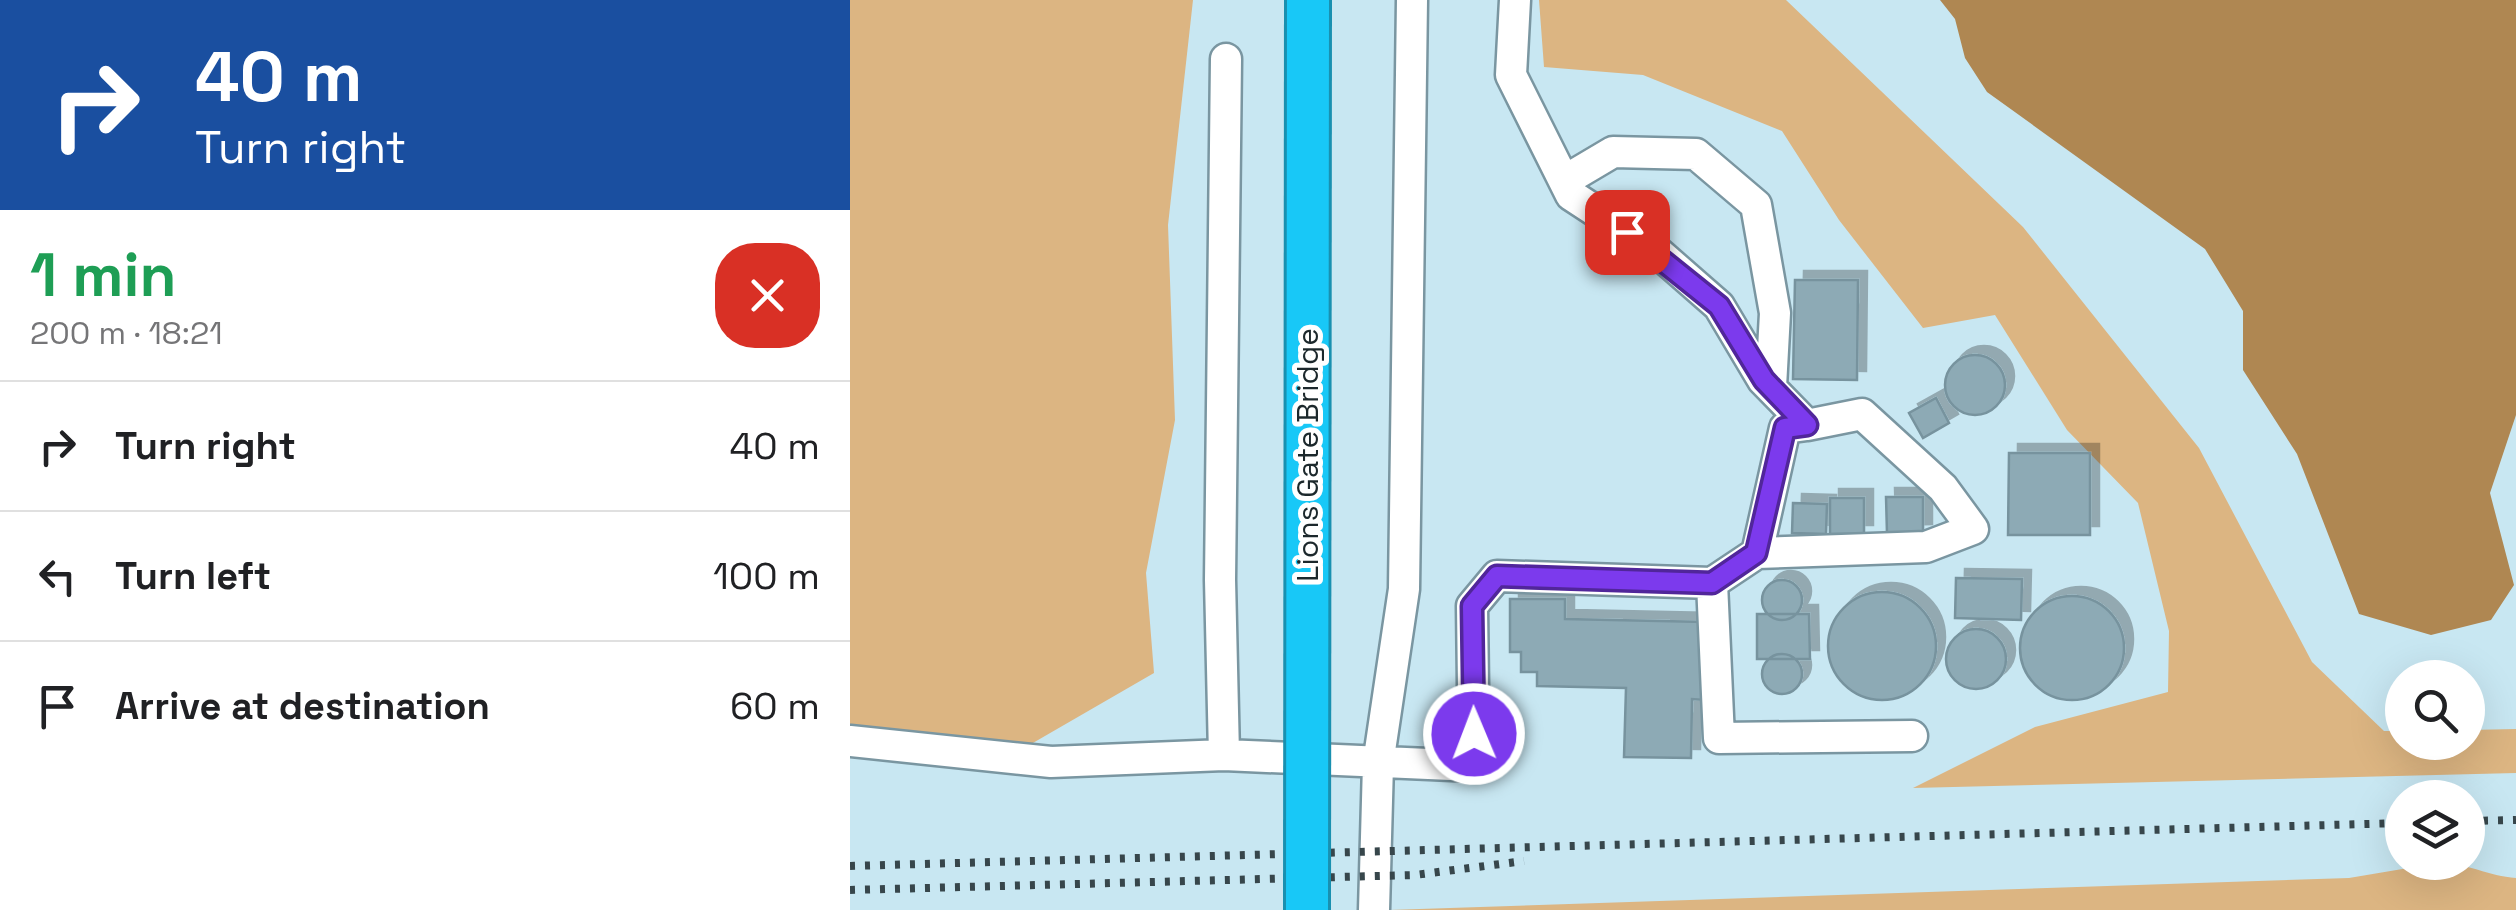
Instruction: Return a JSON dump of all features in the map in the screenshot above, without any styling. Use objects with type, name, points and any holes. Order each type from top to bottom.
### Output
[{"type":"highway","name":"Lions Gate Bridge","points":[[1308,0],[1308,910]]},
{"type":"street","points":[[1374,910],[1378,764],[1404,589],[1412,0]]},
{"type":"street","points":[[1514,0],[1512,74],[1571,194],[1654,250],[1719,306],[1771,387],[1807,425]]},
{"type":"street","points":[[1224,755],[1220,580],[1226,59]]},
{"type":"street","points":[[1564,181],[1612,152],[1696,154],[1756,205],[1775,313],[1771,387]]},
{"type":"street","points":[[850,740],[1050,762],[1224,755],[1474,766],[1472,606],[1497,576],[1712,583],[1756,553],[1926,546],[1973,529],[1942,488],[1894,438],[1862,414],[1785,428],[1756,553]]},
{"type":"street","points":[[1712,583],[1719,738],[1912,736]]},
{"type":"shaded area","points":[[850,0],[1193,0],[1168,225],[1175,420],[1146,573],[1154,673],[1019,751],[850,729]]},
{"type":"shaded area","points":[[1539,0],[1786,0],[2023,227],[2199,448],[2312,662],[2385,731],[2385,760],[2485,760],[2485,730],[2516,729],[2516,773],[1913,788],[2035,727],[2168,692],[2169,631],[2138,503],[2067,430],[1995,315],[1923,328],[1839,220],[1782,131],[1643,75],[1544,67]]},
{"type":"shaded area","points":[[1940,0],[2516,0],[2516,415],[2490,493],[2514,585],[2491,620],[2431,635],[2359,614],[2297,454],[2243,370],[2243,311],[2205,249],[1987,92],[1965,58],[1955,19]]},
{"type":"shaded area","points":[[2385,872],[2385,880],[2485,880],[2485,872],[2516,878],[2516,910],[1389,910],[2349,878]]},
{"type":"building","points":[[1795,280],[1858,280],[1857,380],[1793,379]]},
{"type":"building","points":[[1975,355],[1996,364],[2005,385],[1996,406],[1975,415],[1954,406],[1945,385],[1954,364]]},
{"type":"building","points":[[1936,398],[1949,423],[1923,438],[1909,413]]},
{"type":"building","points":[[2009,453],[2090,453],[2090,535],[2008,535]]},
{"type":"building","points":[[1886,497],[1923,497],[1923,533],[1887,534]]},
{"type":"building","points":[[1830,498],[1864,498],[1864,534],[1830,534]]},
{"type":"building","points":[[1793,503],[1827,504],[1826,534],[1792,533]]},
{"type":"building","points":[[1956,578],[2022,579],[2021,620],[1955,618]]},
{"type":"building","points":[[1782,580],[1796,586],[1802,600],[1796,614],[1782,620],[1768,614],[1762,600],[1768,586]]},
{"type":"building","points":[[1882,592],[1903,596],[1920,608],[1932,625],[1936,646],[1932,667],[1920,684],[1903,696],[1882,700],[1861,696],[1844,684],[1832,667],[1828,646],[1832,625],[1844,608],[1861,596]]},
{"type":"building","points":[[2072,596],[2092,600],[2109,611],[2120,628],[2124,648],[2120,668],[2109,685],[2092,696],[2072,700],[2052,696],[2035,685],[2024,668],[2020,648],[2024,628],[2035,611],[2052,600]]},
{"type":"building","points":[[1510,599],[1565,599],[1565,619],[1706,622],[1705,700],[1692,699],[1691,758],[1624,757],[1626,688],[1537,686],[1537,672],[1521,672],[1521,652],[1510,652]]},
{"type":"building","points":[[1757,614],[1809,614],[1810,659],[1757,659]]},
{"type":"building","points":[[1976,629],[1997,638],[2006,659],[1997,680],[1976,689],[1955,680],[1946,659],[1955,638]]},
{"type":"building","points":[[1782,654],[1796,660],[1802,674],[1796,688],[1782,694],[1768,688],[1762,674],[1768,660]]},
{"type":"railway","points":[[2485,821],[2516,820]]},
{"type":"railway","points":[[850,866],[2385,823]]},
{"type":"railway","points":[[850,890],[1415,875],[1524,861]]},
{"type":"route","points":[[1474,734],[1472,606],[1497,576],[1712,583],[1756,553],[1785,428],[1807,425],[1764,380],[1719,306],[1627,232]]}]
